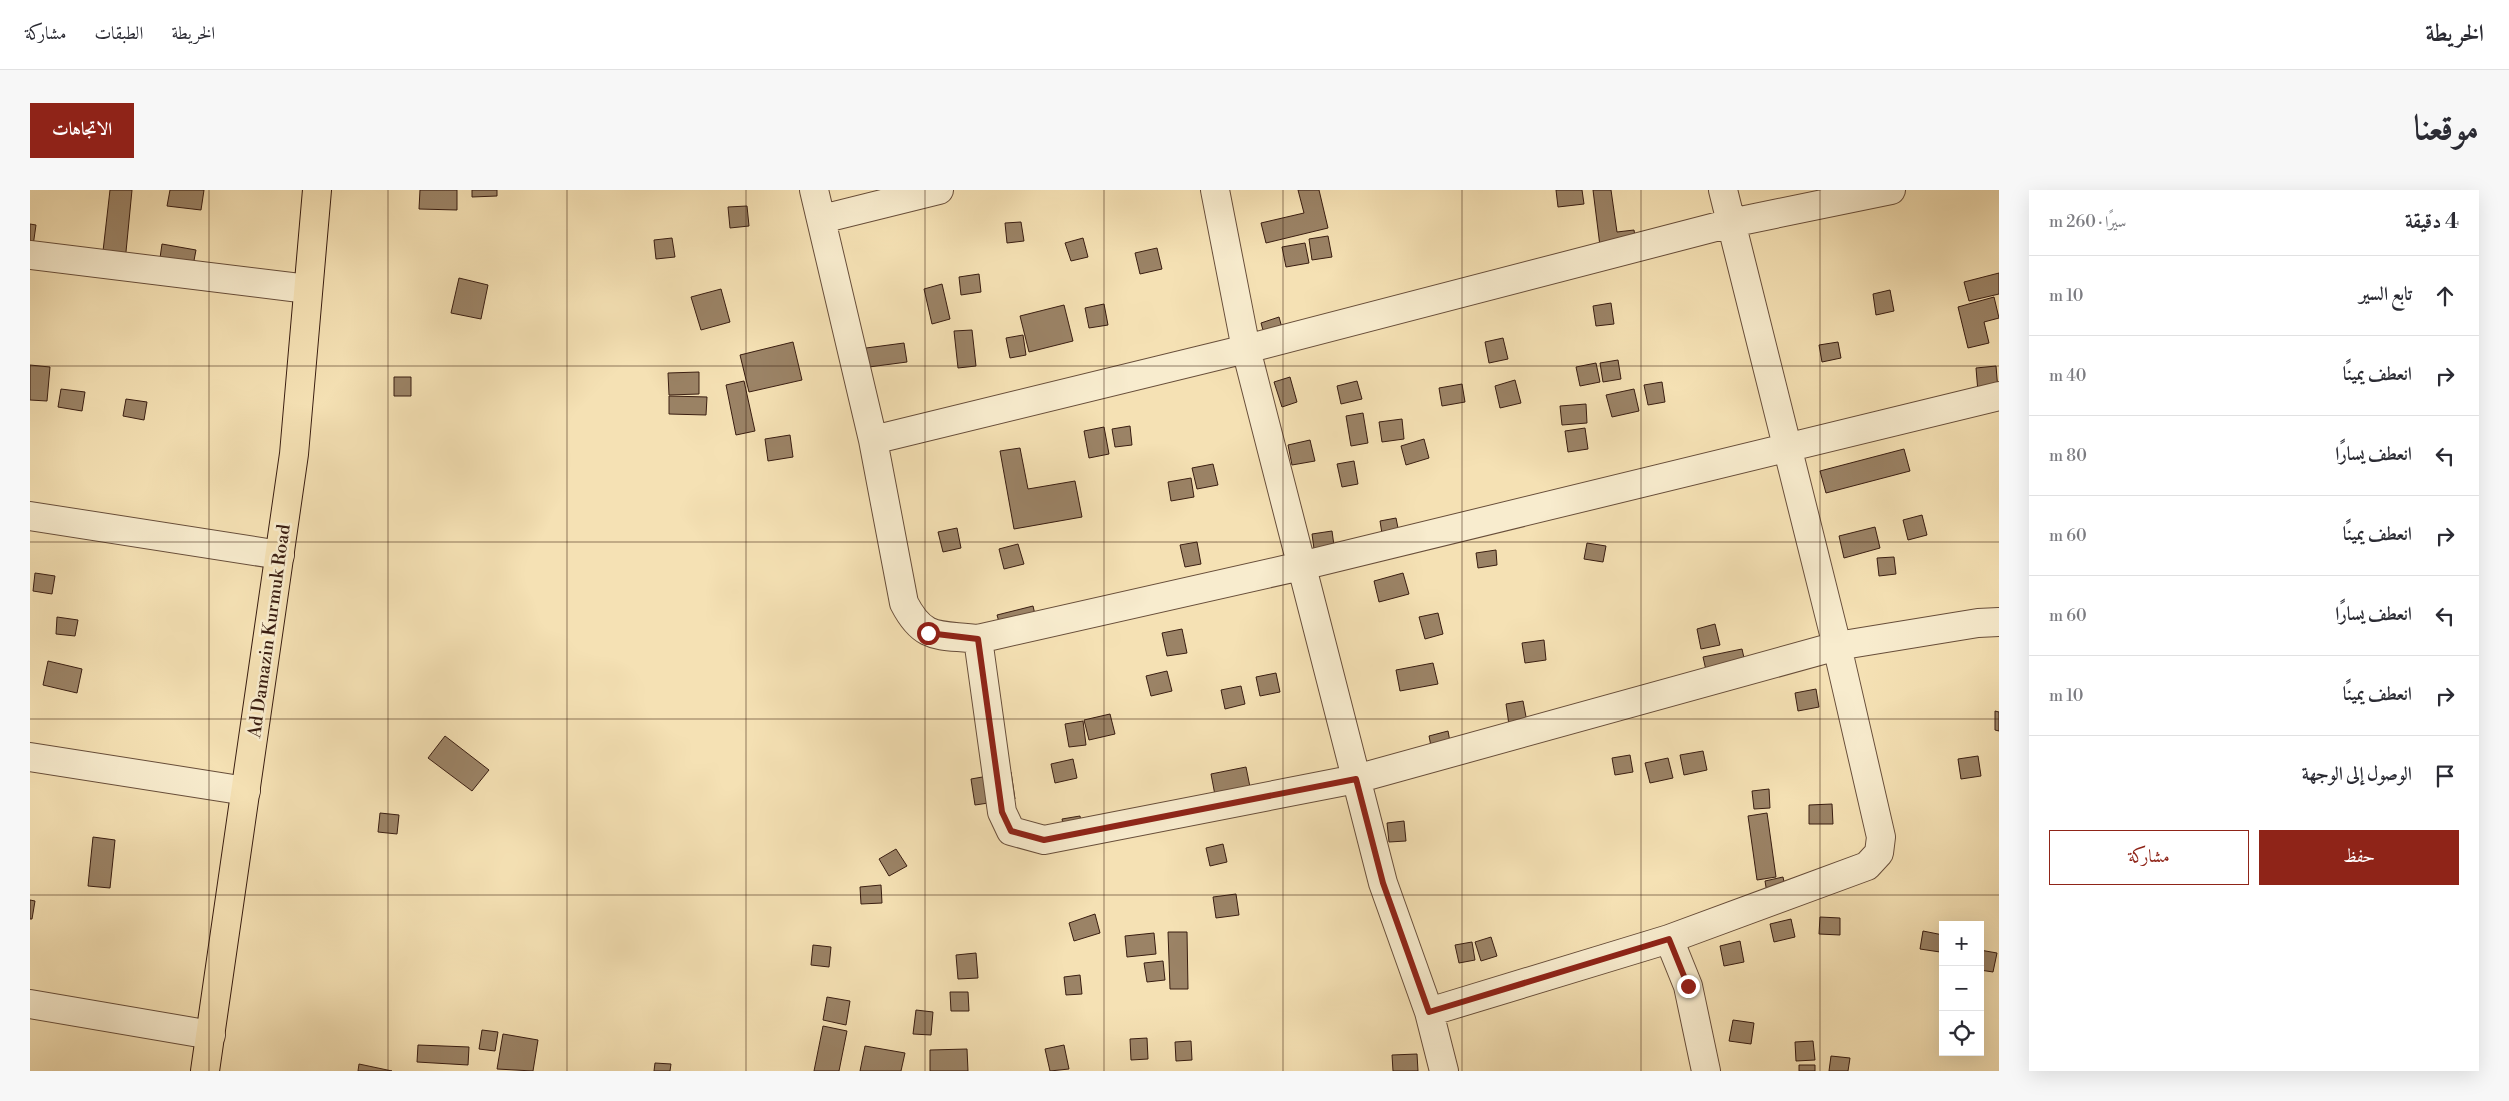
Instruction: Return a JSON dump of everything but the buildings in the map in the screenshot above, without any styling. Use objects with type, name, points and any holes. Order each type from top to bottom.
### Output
[{"type":"highway","name":"Ad Damazin Kurmuk Road","points":[[205,1071],[294,454],[317,190]]},
{"type":"street","points":[[814,190],[873,440],[904,603],[913,620],[928,633],[978,639],[1301,566],[1787,446],[1999,396]]},
{"type":"street","points":[[822,219],[940,190]]},
{"type":"street","points":[[1215,190],[1246,349],[1383,883],[1429,1012],[1444,1071]]},
{"type":"street","points":[[1429,1012],[1669,939],[1867,866],[1879,853],[1881,837],[1837,646],[1723,190]]},
{"type":"street","points":[[873,440],[1246,349],[1731,224],[1891,190]]},
{"type":"street","points":[[30,255],[308,289]]},
{"type":"street","points":[[30,516],[280,555]]},
{"type":"street","points":[[978,639],[1002,812],[1011,831],[1044,840],[1356,779],[1837,646],[1978,623],[1999,622]]},
{"type":"street","points":[[30,757],[246,791]]},
{"type":"street","points":[[1669,939],[1688,986],[1706,1071]]},
{"type":"street","points":[[30,1004],[210,1035]]},
{"type":"route","points":[[928,633],[978,639],[1002,812],[1011,831],[1044,840],[1356,779],[1383,883],[1429,1012],[1669,939],[1688,986]]}]
